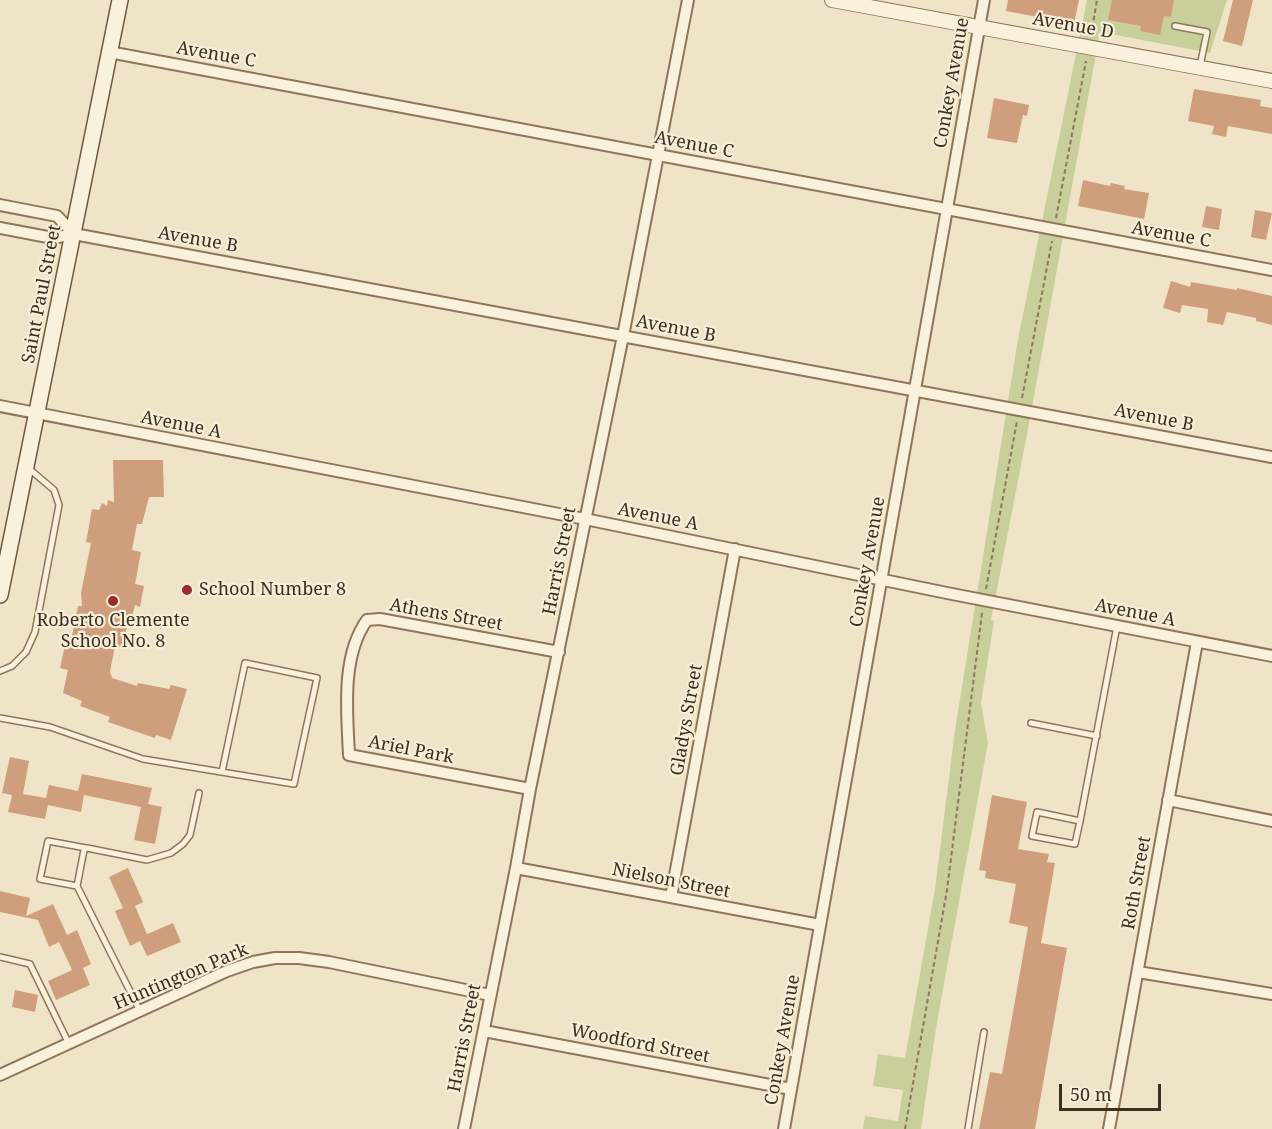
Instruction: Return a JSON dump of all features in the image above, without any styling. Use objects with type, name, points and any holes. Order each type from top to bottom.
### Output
[{"type":"main road","name":"Saint Paul Street","points":[[0,595],[120,0]]},
{"type":"street","name":"Harris Street","points":[[464,1129],[688,0]]},
{"type":"street","name":"Avenue D","points":[[832,0],[1272,81]]},
{"type":"street","name":"Conkey Avenue","points":[[784,1129],[984,0]]},
{"type":"street","name":"Avenue C","points":[[109,52],[1272,270]]},
{"type":"street","points":[[0,205],[57,216],[74,234]]},
{"type":"street","points":[[0,228],[53,238],[74,234]]},
{"type":"street","name":"Avenue B","points":[[74,234],[1272,457]]},
{"type":"street","name":"Avenue A","points":[[0,406],[585,519],[984,601],[1272,656]]},
{"type":"street","name":"Gladys Street","points":[[671,897],[735,549]]},
{"type":"street","name":"Athens Street","points":[[346,692],[357,634],[367,620],[372,619],[558,652]]},
{"type":"street","name":"Roth Street","points":[[1109,1129],[1197,642]]},
{"type":"street","name":"Ariel Park","points":[[346,692],[349,755],[530,789]]},
{"type":"street","points":[[1168,800],[1272,821]]},
{"type":"street","name":"Nielson Street","points":[[516,868],[820,925]]},
{"type":"street","name":"Huntington Park","points":[[0,1075],[227,971],[252,962],[275,958],[329,962],[490,996]]},
{"type":"street","points":[[1138,972],[1272,994]]},
{"type":"street","name":"Woodford Street","points":[[484,1031],[791,1089]]},
{"type":"lane","points":[[1175,26],[1207,32],[1200,68]]},
{"type":"lane","points":[[0,671],[12,666],[26,652],[35,632],[59,505],[54,490],[27,467]]},
{"type":"lane","points":[[1080,821],[1037,812],[1032,836],[1075,844],[1080,821],[1097,736],[1117,626]]},
{"type":"lane","points":[[0,718],[50,727],[143,759],[294,784],[317,678],[245,663],[222,772]]},
{"type":"lane","points":[[1031,723],[1097,736]]},
{"type":"lane","points":[[77,886],[40,879],[48,841],[147,860],[171,853],[190,835],[199,793]]},
{"type":"lane","points":[[86,848],[77,886],[140,1011]]},
{"type":"lane","points":[[0,957],[30,964],[69,1044]]},
{"type":"lane","points":[[969,1129],[984,1032]]},
{"type":"path","points":[[1090,37],[1097,0]]},
{"type":"path","points":[[1056,219],[1087,57]]},
{"type":"path","points":[[905,1129],[948,881],[984,601],[1052,238]]},
{"type":"green space","points":[[1087,0],[1227,0],[1210,53],[1100,32],[991,620],[994,621],[981,703],[988,743],[937,1022],[921,1129],[863,1129],[865,1116],[898,1121],[903,1090],[873,1086],[878,1054],[905,1058],[935,889],[955,730],[1018,339]]},
{"type":"building","points":[[1008,0],[1079,0],[1074,24],[1006,11]]},
{"type":"building","points":[[1112,0],[1174,0],[1171,17],[1164,16],[1160,35],[1140,31],[1141,26],[1108,20]]},
{"type":"building","points":[[1233,0],[1253,0],[1242,46],[1223,41]]},
{"type":"building","points":[[1194,89],[1261,100],[1260,106],[1272,108],[1272,134],[1228,126],[1226,137],[1212,134],[1214,126],[1188,121]]},
{"type":"building","points":[[994,98],[1029,105],[1027,116],[1023,115],[1017,143],[987,138]]},
{"type":"building","points":[[1083,180],[1110,186],[1111,183],[1125,186],[1124,189],[1149,193],[1144,219],[1078,206]]},
{"type":"building","points":[[1206,206],[1222,209],[1219,230],[1202,227]]},
{"type":"building","points":[[1255,210],[1272,213],[1266,240],[1251,237]]},
{"type":"building","points":[[1171,281],[1190,287],[1191,282],[1237,290],[1237,288],[1272,296],[1272,325],[1256,321],[1256,318],[1227,312],[1223,325],[1207,322],[1208,309],[1182,305],[1180,313],[1163,308]]},
{"type":"building","name":"Roberto Clemente School No. 8","points":[[113,460],[163,460],[164,497],[149,497],[142,524],[137,524],[132,550],[141,552],[135,584],[144,586],[140,607],[135,605],[132,616],[129,616],[123,647],[115,646],[110,672],[112,678],[137,686],[138,683],[169,689],[171,685],[187,689],[171,740],[156,735],[155,738],[108,722],[110,717],[80,706],[82,701],[63,693],[68,670],[60,668],[67,636],[72,636],[78,606],[82,606],[81,593],[91,543],[86,542],[92,509],[99,510],[102,503],[107,506],[108,500],[114,502]]},
{"type":"building","points":[[10,757],[29,761],[23,794],[46,798],[49,785],[78,791],[82,774],[152,788],[148,804],[162,807],[155,844],[134,840],[141,807],[84,795],[81,812],[48,805],[45,819],[8,812],[12,795],[2,793]]},
{"type":"building","points":[[992,795],[1027,802],[1018,849],[1049,854],[1047,862],[1055,863],[1041,943],[1067,948],[1035,1129],[979,1129],[990,1072],[1002,1074],[1028,927],[1009,923],[1016,884],[985,878],[986,871],[979,870]]},
{"type":"building","points":[[128,868],[143,902],[135,906],[147,934],[173,923],[181,942],[147,956],[140,941],[130,946],[115,911],[123,908],[109,877]]},
{"type":"building","points":[[0,891],[30,898],[26,916],[53,904],[67,935],[77,930],[91,964],[83,968],[90,985],[56,1000],[48,981],[72,970],[59,942],[49,947],[38,920],[0,912]]},
{"type":"building","points":[[15,990],[38,995],[35,1012],[12,1007]]},
{"type":"place","name":"School Number 8","points":[[187,590]]},
{"type":"place","name":"Roberto Clemente School No. 8","points":[[113,601]]}]
